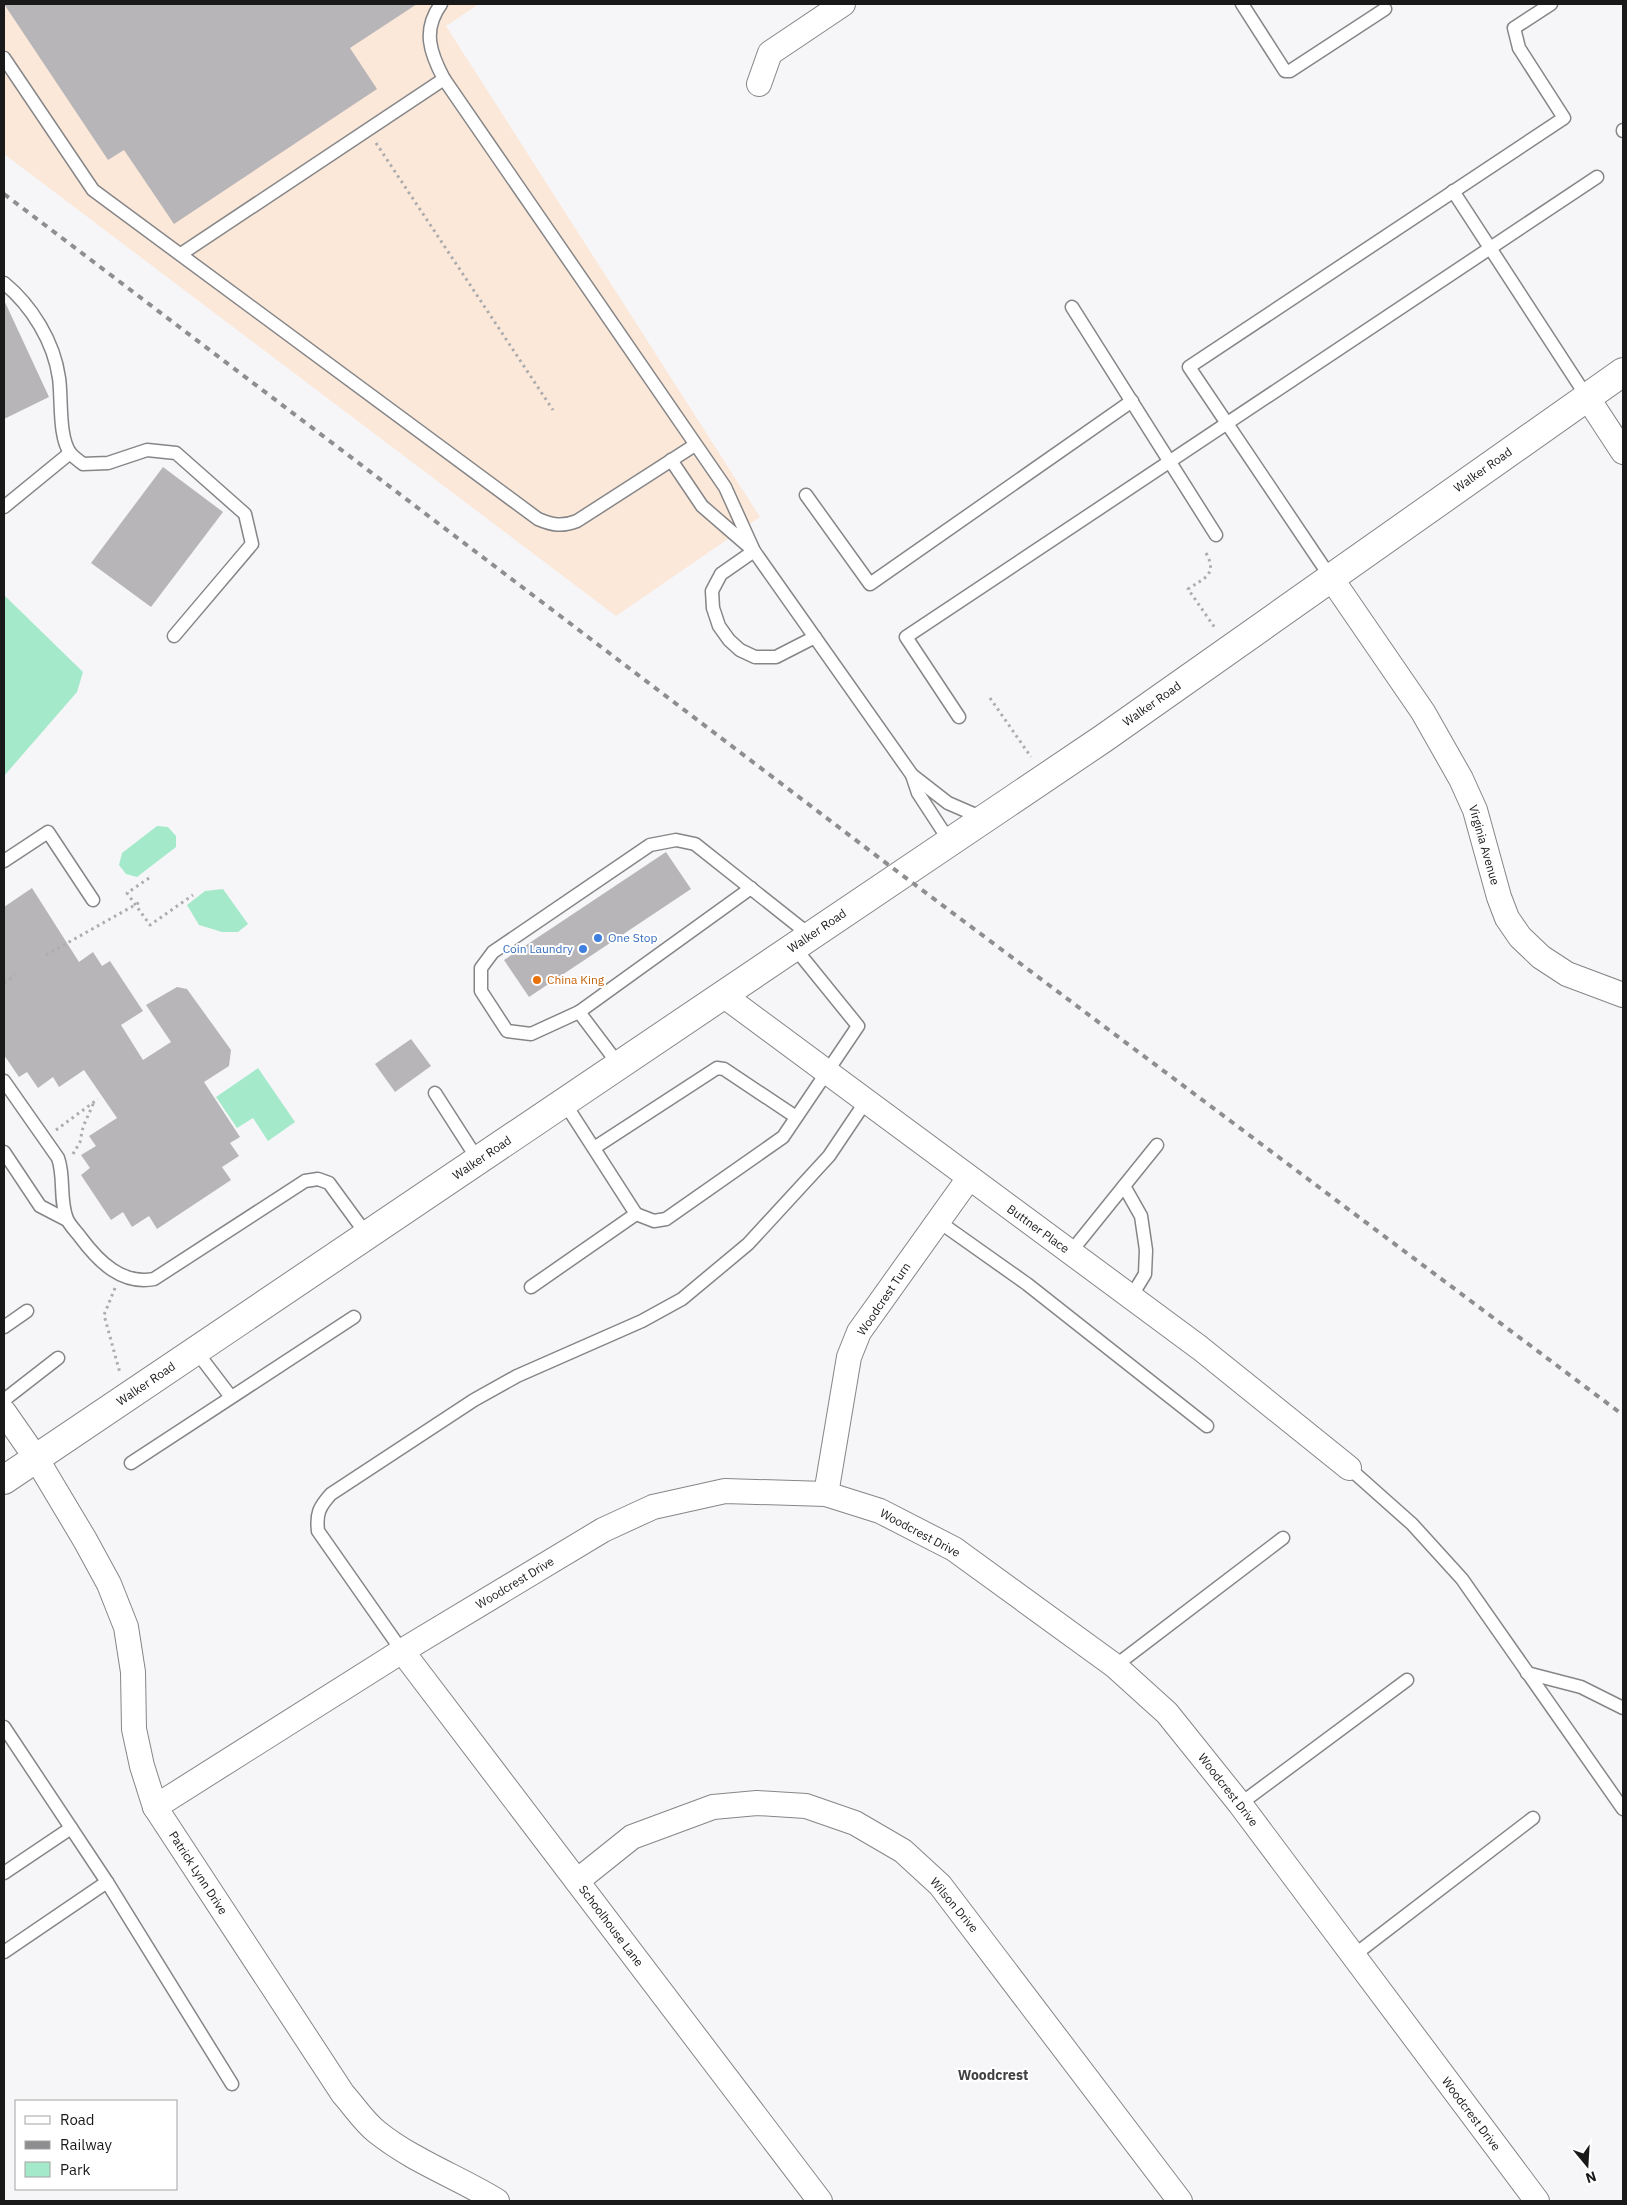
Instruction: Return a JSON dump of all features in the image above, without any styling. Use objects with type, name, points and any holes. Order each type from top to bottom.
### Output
[{"type":"street","points":[[759,84],[770,53],[843,4]]},
{"type":"street","name":"Walker Road","points":[[4,1480],[1104,738],[1623,372]]},
{"type":"street","points":[[1587,397],[1623,452]]},
{"type":"street","name":"Virginia Avenue","points":[[1331,578],[1423,712],[1457,771],[1475,810],[1499,897],[1507,918],[1520,937],[1541,957],[1567,974],[1623,995]]},
{"type":"street","name":"Buttner Place","points":[[723,995],[1200,1348],[1349,1468]]},
{"type":"street","name":"Woodcrest Turn","points":[[826,1494],[849,1357],[859,1332],[969,1178]]},
{"type":"street","name":"Patrick Lynn Drive","points":[[4,1412],[36,1458],[99,1566],[109,1584],[126,1627],[132,1672],[134,1729],[142,1766],[155,1807],[343,2094],[375,2131],[407,2154],[468,2183],[498,2201]]},
{"type":"street","name":"Woodcrest Drive","points":[[155,1807],[402,1651],[603,1530],[653,1507],[725,1491],[826,1494],[880,1511],[954,1549],[1115,1666],[1167,1712],[1240,1804],[1537,2201]]},
{"type":"street","name":"Schoolhouse Lane","points":[[402,1651],[820,2201]]},
{"type":"street","name":"Wilson Drive","points":[[577,1881],[632,1837],[712,1807],[757,1802],[806,1806],[856,1822],[903,1851],[940,1885],[1180,2201]]},
{"type":"lane","points":[[441,4],[433,15],[429,36],[432,56],[444,79],[725,487],[754,551],[912,775],[918,793],[950,842]]},
{"type":"lane","points":[[1242,4],[1284,71],[1290,71],[1385,9]]},
{"type":"lane","points":[[1331,578],[1189,367],[1564,118],[1519,48],[1514,28],[1551,4]]},
{"type":"lane","points":[[4,58],[93,190],[538,519],[550,524],[565,526],[577,521],[695,445]]},
{"type":"lane","points":[[181,254],[444,79]]},
{"type":"lane","points":[[959,716],[906,637],[1597,176]]},
{"type":"lane","points":[[1453,191],[1587,397]]},
{"type":"lane","points":[[4,283],[31,313],[50,342],[59,376],[64,440],[70,453],[83,464],[108,463],[147,450],[176,453],[246,514],[252,544],[174,636]]},
{"type":"lane","points":[[1072,307],[1216,535]]},
{"type":"lane","points":[[806,495],[870,584],[1132,401]]},
{"type":"lane","points":[[4,507],[70,453]]},
{"type":"lane","points":[[671,460],[702,506],[754,551]]},
{"type":"lane","points":[[754,551],[721,574],[712,591],[713,608],[719,626],[729,640],[740,650],[755,657],[776,657],[815,637]]},
{"type":"lane","points":[[912,775],[948,802],[985,819]]},
{"type":"lane","points":[[4,861],[48,832],[93,900]]},
{"type":"lane","points":[[564,1102],[636,1214],[654,1221],[666,1219],[783,1137],[858,1026],[802,942],[751,888],[695,844],[676,840],[650,846],[493,952],[481,968],[481,991],[506,1031],[532,1034],[579,1012],[751,888]]},
{"type":"lane","points":[[579,1012],[619,1065]]},
{"type":"lane","points":[[594,1148],[717,1068],[724,1069],[796,1117]]},
{"type":"lane","points":[[4,1081],[58,1158],[61,1166],[63,1201],[67,1220],[96,1259],[132,1280],[144,1281],[154,1279],[305,1181],[318,1179],[329,1183],[367,1235]]},
{"type":"lane","points":[[435,1093],[478,1160]]},
{"type":"lane","points":[[402,1651],[318,1531],[316,1516],[321,1504],[331,1494],[474,1400],[517,1376],[642,1321],[682,1299],[748,1244],[828,1156],[866,1101]]},
{"type":"lane","points":[[1070,1253],[1157,1145]]},
{"type":"lane","points":[[4,1152],[40,1206],[67,1220]]},
{"type":"lane","points":[[1124,1186],[1140,1216],[1146,1250],[1145,1274],[1131,1297]]},
{"type":"lane","points":[[531,1287],[636,1214]]},
{"type":"lane","points":[[938,1221],[1027,1284],[1207,1426]]},
{"type":"lane","points":[[4,1327],[27,1311]]},
{"type":"lane","points":[[131,1463],[354,1317]]},
{"type":"lane","points":[[196,1351],[230,1397]]},
{"type":"lane","points":[[4,1400],[58,1358]]},
{"type":"lane","points":[[1349,1468],[1412,1524],[1462,1579],[1623,1809]]},
{"type":"lane","points":[[1115,1666],[1283,1538]]},
{"type":"lane","points":[[1527,1673],[1581,1687],[1623,1708]]},
{"type":"lane","points":[[1240,1804],[1407,1680]]},
{"type":"lane","points":[[4,1727],[107,1882],[232,2084]]},
{"type":"lane","points":[[1353,1956],[1533,1818]]},
{"type":"lane","points":[[4,1873],[71,1828]]},
{"type":"lane","points":[[4,1952],[107,1882]]},
{"type":"path","points":[[367,130],[554,410]]},
{"type":"path","points":[[1206,553],[1212,563],[1212,569],[1209,574],[1188,589],[1215,628]]},
{"type":"path","points":[[990,698],[1031,757]]},
{"type":"path","points":[[149,878],[128,893],[150,925],[193,895]]},
{"type":"path","points":[[46,955],[142,901]]},
{"type":"path","points":[[4,983],[15,975]]},
{"type":"path","points":[[54,1132],[98,1099]]},
{"type":"path","points":[[71,1158],[80,1142],[83,1126],[94,1102]]},
{"type":"path","points":[[115,1288],[104,1315],[120,1373]]},
{"type":"shaded area","points":[[4,4],[479,4],[446,26],[760,517],[616,616],[4,154]]},
{"type":"green space","points":[[4,595],[83,672],[77,692],[4,776]]},
{"type":"green space","points":[[157,826],[168,827],[176,836],[176,847],[137,877],[126,874],[119,865],[122,853]]},
{"type":"green space","points":[[223,889],[248,924],[238,932],[222,932],[199,925],[187,905],[205,891]]},
{"type":"green space","points":[[258,1068],[295,1122],[268,1141],[253,1118],[237,1128],[216,1097]]},
{"type":"building","points":[[4,4],[417,4],[350,48],[377,89],[174,224],[124,150],[108,160]]},
{"type":"building","points":[[4,300],[49,397],[4,419]]},
{"type":"building","points":[[163,467],[223,512],[151,607],[91,563]]},
{"type":"building","points":[[666,852],[691,889],[529,997],[504,960]]},
{"type":"building","points":[[32,888],[79,962],[93,952],[102,966],[110,961],[143,1011],[121,1025],[143,1060],[171,1042],[146,1005],[177,987],[187,989],[231,1050],[229,1066],[204,1082],[240,1137],[230,1143],[239,1156],[222,1167],[231,1180],[157,1229],[149,1216],[132,1227],[123,1212],[111,1220],[81,1175],[90,1168],[81,1155],[96,1146],[89,1136],[117,1118],[84,1070],[59,1087],[53,1077],[38,1088],[27,1072],[19,1077],[4,1055],[4,907]]},
{"type":"building","points":[[411,1039],[431,1066],[395,1092],[375,1064]]},
{"type":"railway","points":[[4,194],[882,860],[1623,1415]]},
{"type":"place","name":"One Stop","points":[[598,938]]},
{"type":"place","name":"Coin Laundry","points":[[583,949]]},
{"type":"place","name":"China King","points":[[537,980]]},
{"type":"district","name":"Woodcrest","points":[[993,2075]]}]
